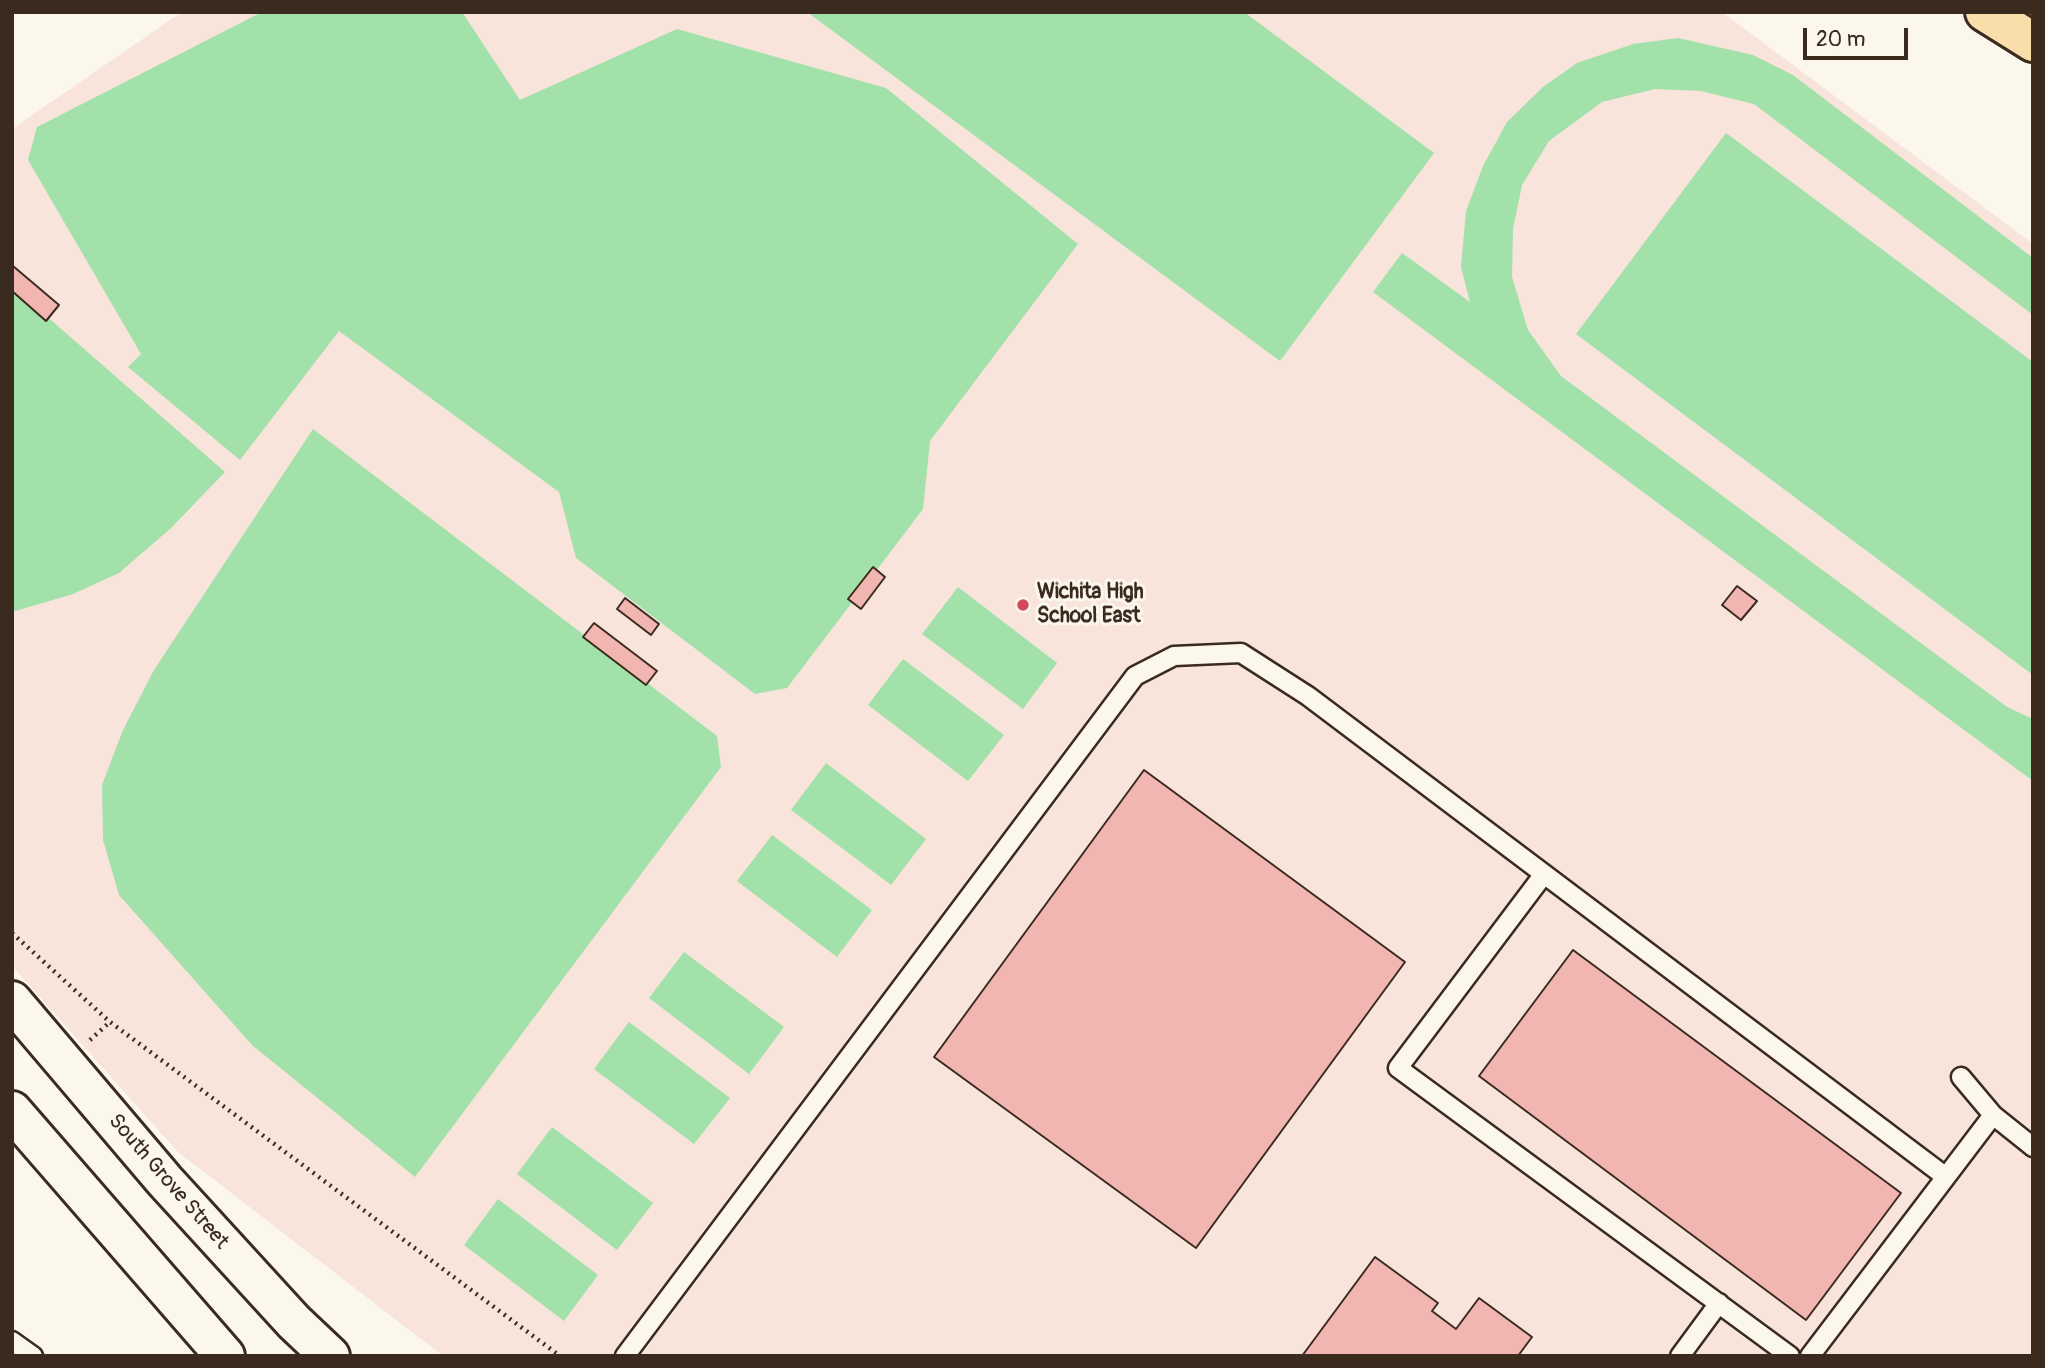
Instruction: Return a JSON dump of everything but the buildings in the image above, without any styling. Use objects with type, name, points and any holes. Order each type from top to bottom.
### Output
[{"type":"highway","points":[[1985,12],[2033,41]]},
{"type":"highway","points":[[1995,12],[2033,41]]},
{"type":"street","name":"South Grove Street","points":[[12,1002],[165,1181],[294,1322],[330,1356]]},
{"type":"street","points":[[12,1111],[225,1356]]},
{"type":"lane","points":[[625,1356],[1135,676],[1174,656],[1241,653],[1308,696],[1946,1177]]},
{"type":"lane","points":[[1544,874],[1398,1068],[1790,1356]]},
{"type":"lane","points":[[1961,1077],[1993,1115],[2033,1147]]},
{"type":"lane","points":[[1810,1356],[1993,1115]]},
{"type":"lane","points":[[1680,1356],[1719,1303]]},
{"type":"lane","points":[[12,1341],[33,1356]]},
{"type":"path","points":[[12,933],[110,1022],[559,1356]]},
{"type":"path","points":[[90,1040],[110,1022]]},
{"type":"shaded area","name":"Wichita High School East","points":[[182,12],[1722,12],[2033,244],[2033,1356],[443,1356],[178,1152],[12,966],[12,129]]},
{"type":"green space","points":[[262,12],[462,12],[520,100],[677,29],[886,88],[1078,244],[930,441],[923,509],[787,688],[755,694],[576,558],[559,492],[339,331],[240,460],[128,367],[141,354],[28,160],[37,127]]},
{"type":"green space","points":[[813,12],[1244,12],[1434,153],[1280,361],[811,15]]},
{"type":"green space","points":[[1678,38],[1753,55],[1793,75],[2033,258],[2033,315],[1754,104],[1701,91],[1655,89],[1602,102],[1549,141],[1522,185],[1513,229],[1512,277],[1528,330],[1561,376],[2007,707],[2033,719],[2033,781],[1373,292],[1402,253],[1470,302],[1461,267],[1466,211],[1483,166],[1507,122],[1543,87],[1577,63],[1633,44]]},
{"type":"green space","points":[[1726,133],[2033,362],[2033,675],[1576,334]]},
{"type":"green space","points":[[12,286],[225,472],[171,528],[119,573],[73,594],[12,612]]},
{"type":"green space","points":[[313,429],[717,736],[721,767],[415,1177],[252,1045],[119,895],[103,840],[102,785],[123,730],[154,670]]},
{"type":"green space","points":[[958,587],[1057,663],[1023,709],[922,634]]},
{"type":"green space","points":[[903,659],[1004,735],[968,781],[868,705]]},
{"type":"green space","points":[[826,763],[926,839],[891,885],[791,810]]},
{"type":"green space","points":[[772,835],[872,910],[837,957],[737,881]]},
{"type":"green space","points":[[684,952],[784,1027],[749,1074],[649,998]]},
{"type":"green space","points":[[629,1022],[730,1098],[694,1144],[594,1069]]},
{"type":"green space","points":[[552,1127],[653,1203],[617,1250],[517,1174]]},
{"type":"green space","points":[[498,1199],[598,1275],[564,1321],[464,1245]]},
{"type":"place","name":"Wichita High School East","points":[[1023,605]]}]
